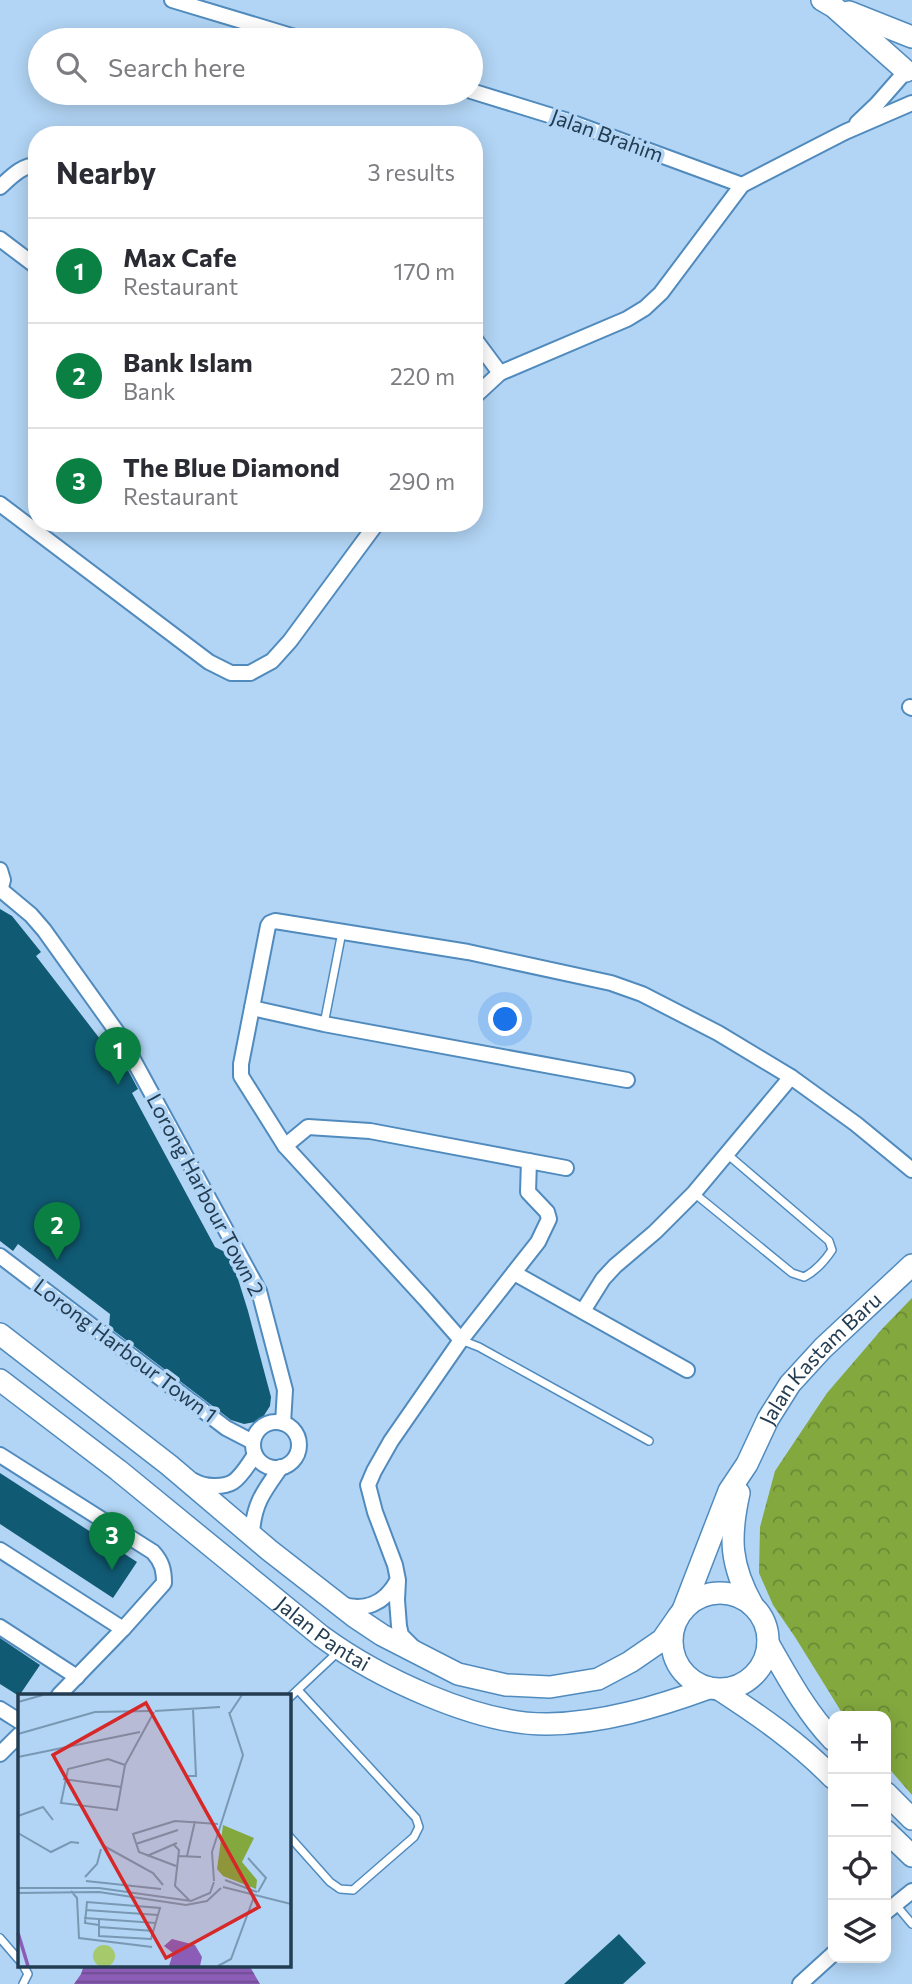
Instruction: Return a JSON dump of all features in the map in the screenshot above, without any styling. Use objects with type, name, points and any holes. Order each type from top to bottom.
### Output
[{"type":"street","points":[[172,0],[265,28]]},
{"type":"street","points":[[828,3],[912,37]]},
{"type":"street","points":[[828,3],[909,77]]},
{"type":"street","points":[[909,77],[906,61],[912,49]]},
{"type":"street","points":[[845,132],[909,77]]},
{"type":"street","name":"Jalan Brahim","points":[[483,95],[565,120],[742,185]]},
{"type":"street","points":[[483,389],[500,373],[627,319],[645,308],[661,293],[742,185],[845,132],[912,103]]},
{"type":"street","points":[[0,187],[28,165]]},
{"type":"street","points":[[0,239],[28,260]]},
{"type":"street","points":[[483,350],[500,373]]},
{"type":"street","points":[[0,504],[28,525]]},
{"type":"street","points":[[37,532],[209,662],[231,673],[250,673],[272,661],[290,641],[370,532]]},
{"type":"street","points":[[0,870],[3,880],[0,890]]},
{"type":"street","name":"Lorong Harbour Town 2","points":[[0,890],[17,902],[37,923],[122,1039],[259,1291],[285,1390],[283,1423]]},
{"type":"street","points":[[461,1340],[285,1146],[241,1076],[241,1064],[270,923],[275,921],[360,933],[468,952],[611,983],[642,995],[718,1033],[790,1077],[856,1124],[912,1170]]},
{"type":"street","points":[[252,1008],[324,1024],[627,1080]]},
{"type":"street","points":[[583,1311],[603,1279],[694,1193],[790,1077]]},
{"type":"street","points":[[285,1146],[308,1127],[370,1131],[566,1168]]},
{"type":"street","points":[[427,1660],[401,1635],[395,1565],[368,1485],[391,1441],[461,1340],[538,1242],[549,1219],[547,1212],[528,1192],[528,1161]]},
{"type":"street","name":"Lorong Harbour Town 1","points":[[0,1256],[254,1448]]},
{"type":"street","name":"Jalan Kastam Baru","points":[[681,1613],[729,1490],[747,1464],[768,1419],[790,1384],[912,1265]]},
{"type":"street","points":[[514,1273],[687,1370]]},
{"type":"street","name":"Jalan Pantai","points":[[0,1334],[169,1465],[269,1550],[368,1627],[458,1674],[506,1685],[550,1687],[598,1679],[630,1662],[662,1640],[681,1613]]},
{"type":"street","name":"Jalan Pantai","points":[[0,1380],[118,1471],[340,1650],[377,1671],[469,1712],[545,1724],[589,1721],[672,1702],[714,1689]]},
{"type":"street","points":[[169,1465],[202,1486],[232,1482],[254,1448],[260,1428],[275,1422],[283,1423],[295,1432],[299,1446],[293,1460],[281,1467],[263,1492],[254,1513],[252,1533],[269,1550]]},
{"type":"street","points":[[254,1448],[266,1465],[281,1467]]},
{"type":"street","points":[[0,1455],[153,1552],[163,1566],[164,1583],[60,1694]]},
{"type":"street","name":"Jalan Kastam Baru","points":[[747,1464],[733,1521],[734,1558],[742,1585],[755,1609]]},
{"type":"street","points":[[0,1550],[123,1629]]},
{"type":"street","points":[[332,1599],[357,1608],[370,1606],[382,1600],[397,1580]]},
{"type":"street","points":[[714,1689],[734,1687],[748,1681],[765,1657],[768,1643],[767,1630],[755,1609],[742,1599],[727,1594],[711,1594],[695,1600],[681,1613],[673,1630],[675,1660],[683,1673],[695,1682],[714,1689],[791,1739],[829,1774]]},
{"type":"street","points":[[0,1628],[77,1677]]},
{"type":"street","points":[[768,1643],[798,1694],[828,1735]]},
{"type":"street","points":[[0,1709],[18,1720]]},
{"type":"street","points":[[0,1754],[18,1736]]},
{"type":"street","points":[[891,1798],[912,1819]]},
{"type":"street","points":[[891,1836],[912,1856]]},
{"type":"street","points":[[891,1908],[912,1891]]},
{"type":"street","points":[[800,1984],[828,1959]]},
{"type":"lane","points":[[324,1024],[342,932]]},
{"type":"lane","points":[[694,1193],[792,1273],[804,1277],[813,1273],[826,1259],[832,1250],[829,1241],[727,1154]]},
{"type":"lane","points":[[461,1340],[479,1347],[649,1441]]},
{"type":"lane","points":[[290,1697],[340,1650]]},
{"type":"lane","points":[[290,1837],[330,1882],[340,1889],[353,1890],[414,1837],[419,1828],[416,1818],[298,1689]]},
{"type":"lane","points":[[891,1908],[912,1924]]},
{"type":"lane","points":[[0,1938],[18,1959]]},
{"type":"lane","points":[[23,1984],[28,1974],[24,1966]]},
{"type":"green space","points":[[912,1298],[912,1795],[891,1771],[891,1711],[841,1711],[773,1605],[759,1573],[760,1527],[775,1471],[827,1393]]},
{"type":"shaded area","points":[[84,1966],[250,1966],[260,1984],[74,1984]]},
{"type":"building","points":[[0,909],[12,916],[41,952],[36,956],[107,1048],[114,1044],[138,1089],[132,1093],[215,1247],[227,1253],[233,1263],[271,1397],[270,1406],[263,1417],[255,1422],[244,1424],[231,1420],[109,1327],[110,1314],[18,1244],[13,1251],[0,1241]]},
{"type":"building","points":[[0,1473],[137,1562],[113,1598],[0,1524]]},
{"type":"building","points":[[0,1638],[40,1665],[18,1695],[0,1684]]},
{"type":"building","points":[[619,1934],[646,1963],[623,1984],[564,1984]]},
{"type":"place","name":"Max Cafe","points":[[118,1085]]},
{"type":"place","name":"Bank Islam","points":[[57,1260]]},
{"type":"place","name":"The Blue Diamond","points":[[112,1570]]}]
